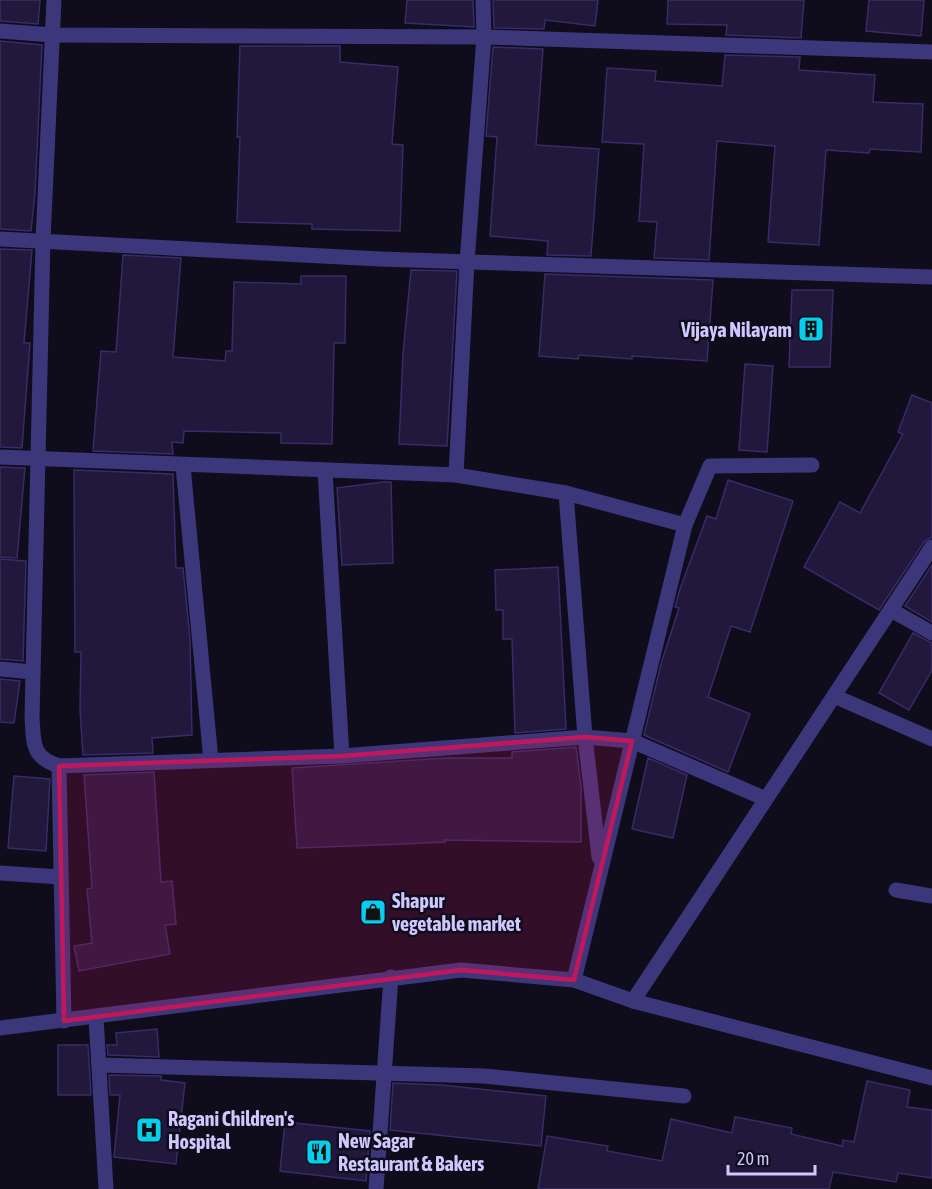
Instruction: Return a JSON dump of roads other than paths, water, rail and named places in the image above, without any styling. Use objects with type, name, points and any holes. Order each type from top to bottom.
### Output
[{"type":"street","points":[[54,0],[43,240],[33,672],[34,747],[43,761],[58,766],[342,756],[585,737],[632,741],[766,799]]},
{"type":"street","points":[[456,475],[467,262],[484,37],[483,0]]},
{"type":"street","points":[[0,31],[53,35],[484,37],[932,52]]},
{"type":"street","points":[[0,239],[467,262],[932,278]]},
{"type":"street","points":[[0,457],[456,475],[566,493],[685,525]]},
{"type":"street","points":[[574,980],[685,525],[710,466],[812,465]]},
{"type":"street","points":[[183,466],[211,760]]},
{"type":"street","points":[[325,471],[342,756]]},
{"type":"street","points":[[566,493],[585,737],[600,868]]},
{"type":"street","points":[[633,1001],[932,547]]},
{"type":"street","points":[[891,610],[932,633]]},
{"type":"street","points":[[0,669],[33,672]]},
{"type":"street","points":[[834,696],[932,739]]},
{"type":"street","points":[[58,766],[64,1021]]},
{"type":"street","points":[[0,873],[60,877]]},
{"type":"street","points":[[896,890],[932,896]]},
{"type":"street","points":[[0,1028],[461,970],[574,980],[633,1001],[932,1078]]},
{"type":"street","points":[[376,1189],[391,977]]},
{"type":"street","points":[[96,1017],[106,1189]]},
{"type":"street","points":[[100,1065],[484,1076],[684,1096]]},
{"type":"place","name":"Vijaya Nilayam","points":[[811,329]]},
{"type":"place","name":"Shapur vegetable market","points":[[373,912]]},
{"type":"place","name":"Ragani Children's Hospital","points":[[149,1130]]},
{"type":"place","name":"New Sagar Restaurant & Bakers","points":[[319,1152]]}]
